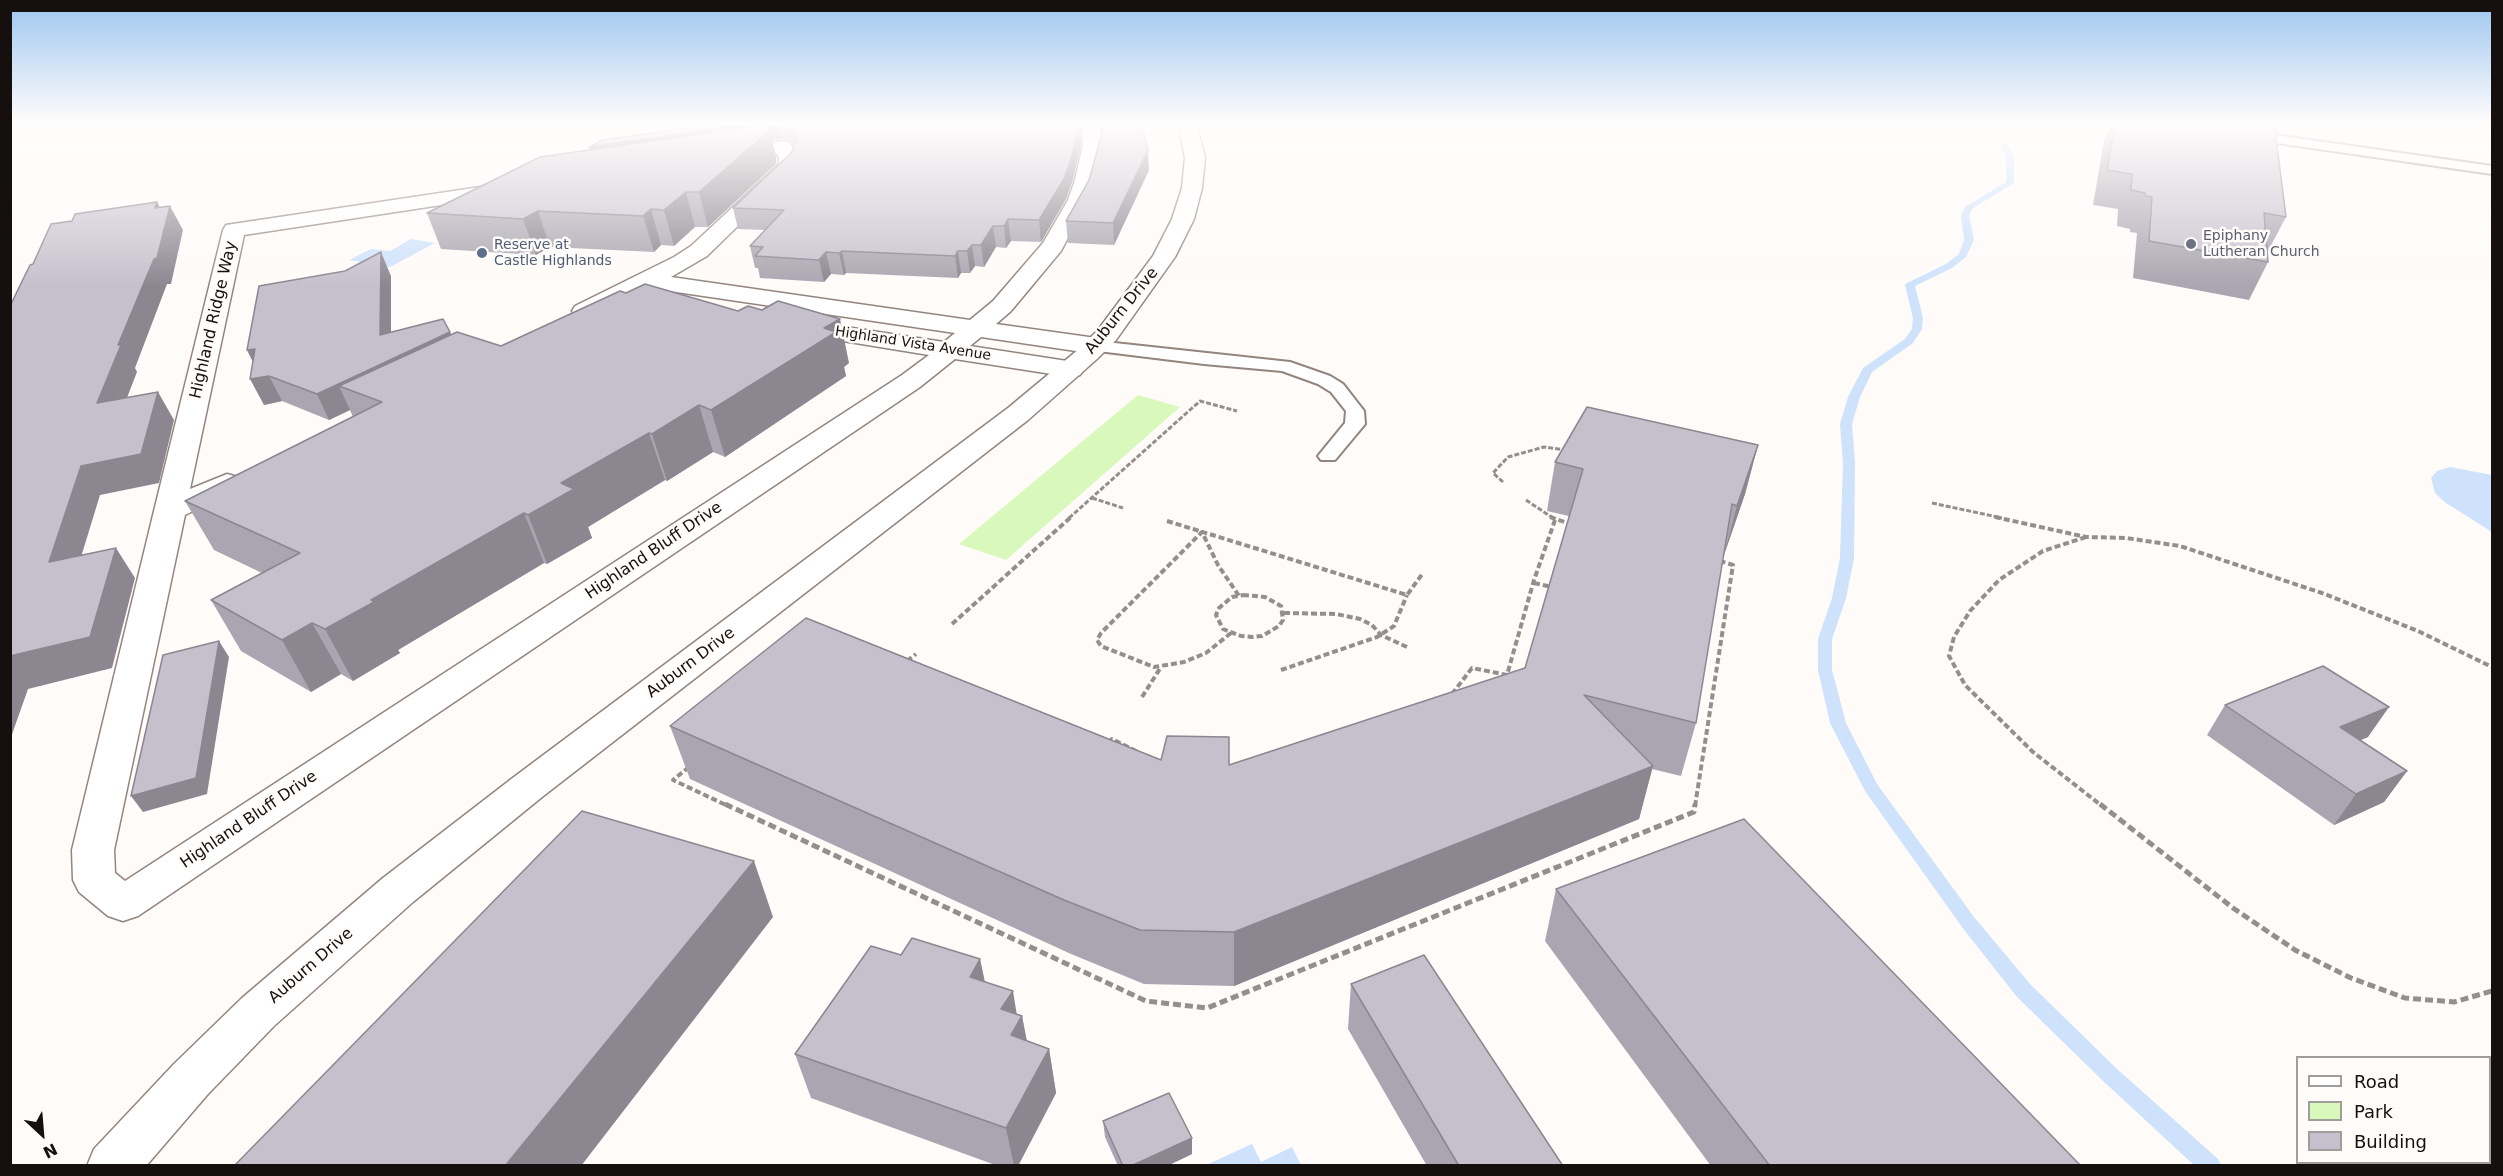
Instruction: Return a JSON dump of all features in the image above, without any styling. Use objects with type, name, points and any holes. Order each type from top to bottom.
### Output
[{"type":"street","points":[[560,323],[646,280],[699,250],[777,177]]},
{"type":"street","name":"Highland Bluff Drive","points":[[123,904],[911,381],[1002,306],[1029,276],[1053,246],[1066,224],[1078,200],[1086,177]]},
{"type":"street","name":"Auburn Drive","points":[[112,1166],[191,1079],[258,1012],[398,890],[528,787],[905,501],[1071,369],[1096,346],[1164,257],[1183,219],[1193,177]]},
{"type":"street","name":"Highland Ridge Way","points":[[123,904],[94,880],[93,850],[234,230],[526,186]]},
{"type":"street","name":"Highland Vista Avenue","points":[[646,280],[1096,346]]},
{"type":"street","points":[[611,298],[693,310]]},
{"type":"street","name":"Highland Vista Avenue","points":[[775,323],[1071,369]]},
{"type":"street","points":[[169,511],[254,470]]},
{"type":"lane","points":[[1096,346],[1284,366],[1324,380],[1346,398],[1355,411],[1355,424],[1328,456]]},
{"type":"path","points":[[952,624],[1200,401],[1237,411]]},
{"type":"path","points":[[1503,482],[1493,473],[1508,457],[1544,447],[1565,450]]},
{"type":"path","points":[[1091,498],[1123,508]]},
{"type":"path","points":[[1526,501],[1555,520],[1577,526]]},
{"type":"path","points":[[1932,503],[2086,537],[2126,538],[2180,546],[2322,593],[2418,631],[2493,668]]},
{"type":"path","points":[[1459,702],[1452,693],[1472,668],[1507,675],[1555,520]]},
{"type":"path","points":[[1167,521],[1407,595]]},
{"type":"path","points":[[1202,532],[1218,565],[1239,596]]},
{"type":"path","points":[[1202,532],[1101,633],[1097,640],[1101,646],[1154,667],[1184,662],[1206,653],[1231,633]]},
{"type":"path","points":[[2086,537],[2043,551],[1999,580],[1970,611],[1954,637],[1949,656],[1965,685],[2052,766],[2233,908],[2295,950],[2351,978],[2405,998],[2454,1002],[2493,991]]},
{"type":"path","points":[[691,765],[673,780],[1146,1001],[1207,1008],[1694,812],[1733,564],[1711,559]]},
{"type":"path","points":[[1281,670],[1361,644],[1381,635],[1394,626],[1407,595],[1423,573]]},
{"type":"path","points":[[1534,583],[1552,587]]},
{"type":"path","points":[[1239,596],[1265,597],[1281,606],[1284,614],[1283,621],[1279,627],[1262,636],[1241,636],[1231,633],[1218,622],[1216,615],[1224,602],[1239,596]]},
{"type":"path","points":[[1284,614],[1336,614],[1360,619],[1372,625],[1381,635],[1409,648]]},
{"type":"path","points":[[901,666],[916,654]]},
{"type":"path","points":[[1142,697],[1161,666]]},
{"type":"path","points":[[1457,686],[1467,692]]},
{"type":"path","points":[[1104,747],[1112,739],[1136,750],[1143,758]]},
{"type":"green space","points":[[1138,395],[1180,407],[1006,560],[959,544]]},
{"type":"water","points":[[411,239],[435,243],[390,267],[349,260],[371,249],[390,251]]},
{"type":"water","points":[[2450,467],[2492,475],[2492,532],[2446,503],[2435,493],[2431,478],[2437,471]]},
{"type":"water","points":[[1252,1144],[1261,1162],[1292,1147],[1301,1165],[1206,1165]]},
{"type":"building","points":[[500,177],[716,177],[699,192],[686,192],[664,210],[651,209],[643,216],[538,211],[523,219],[427,213]]},
{"type":"building","points":[[766,177],[1065,177],[1039,220],[1008,219],[1004,226],[993,226],[981,245],[972,245],[967,251],[958,251],[955,256],[842,251],[839,253],[826,252],[819,260],[755,256],[763,247],[750,246],[784,210],[733,208]]},
{"type":"building","points":[[1090,177],[1135,177],[1113,223],[1066,221]]},
{"type":"building","points":[[2132,177],[2281,177],[2286,217],[2264,213],[2268,262],[2149,241],[2152,197],[2131,190]]},
{"type":"building","points":[[157,202],[155,208],[170,206],[157,258],[154,259],[118,345],[121,345],[97,403],[158,392],[141,454],[81,466],[49,562],[116,548],[90,637],[10,656],[10,306],[51,224],[72,221],[75,214]]},
{"type":"building","points":[[381,252],[380,335],[443,319],[450,332],[317,394],[269,376],[250,379],[255,349],[247,350],[259,286],[345,271]]},
{"type":"building","points":[[645,284],[738,311],[748,306],[762,310],[778,301],[840,319],[824,328],[836,332],[711,410],[699,405],[652,434],[649,433],[561,483],[574,489],[528,515],[524,513],[371,600],[374,602],[325,629],[312,623],[282,640],[211,600],[300,553],[185,501],[382,402],[339,386],[457,332],[501,346],[620,291],[626,293]]},
{"type":"building","points":[[1587,407],[1758,445],[1737,506],[1732,504],[1696,723],[1584,695],[1653,766],[1234,932],[1140,930],[1064,900],[670,726],[806,618],[1161,760],[1167,736],[1229,737],[1229,765],[1525,668],[1583,469],[1555,462]]},
{"type":"building","points":[[219,641],[196,778],[131,796],[163,655]]},
{"type":"building","points":[[2323,666],[2389,707],[2340,727],[2407,771],[2356,794],[2225,705]]},
{"type":"building","points":[[582,811],[754,861],[505,1166],[234,1166]]},
{"type":"building","points":[[1744,819],[2081,1166],[1770,1166],[1556,889]]},
{"type":"building","points":[[912,938],[980,959],[970,977],[1013,991],[1001,1009],[1022,1016],[1011,1035],[1049,1049],[1006,1128],[795,1054],[871,946],[901,955]]},
{"type":"building","points":[[1424,955],[1563,1166],[1459,1166],[1351,984]]},
{"type":"building","points":[[1169,1093],[1192,1138],[1131,1166],[1123,1166],[1103,1121]]},
{"type":"waterway","points":[[2010,177],[2010,183],[1969,207],[1965,216],[1969,240],[1963,255],[1949,266],[1910,285],[1918,318],[1917,329],[1909,341],[1867,370],[1854,397],[1846,424],[1849,463],[1847,558],[1839,598],[1825,639],[1825,670],[1838,723],[1871,787],[1968,922],[2024,991],[2109,1074],[2211,1166]]},
{"type":"place","name":"Epiphany Lutheran Church","points":[[2191,244]]},
{"type":"place","name":"Reserve at Castle Highlands","points":[[482,253]]}]
